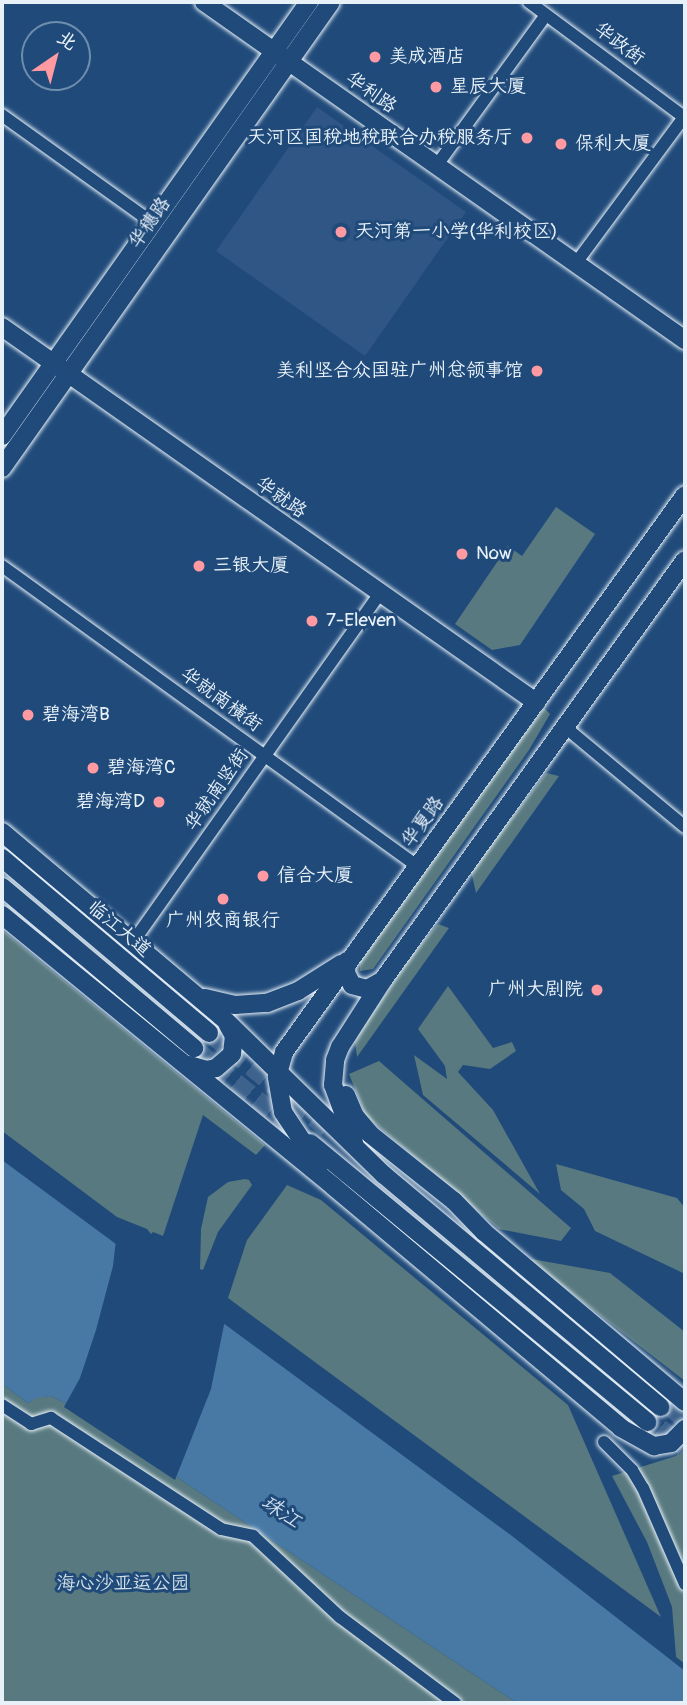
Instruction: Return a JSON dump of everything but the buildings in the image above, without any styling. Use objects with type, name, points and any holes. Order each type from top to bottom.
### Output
[{"type":"main road","name":"华利路","points":[[204,2],[685,340]]},
{"type":"main road","name":"华穗路","points":[[2,436],[309,2]]},
{"type":"main road","name":"华穗路","points":[[2,468],[331,2]]},
{"type":"main road","name":"华就路","points":[[2,327],[537,702]]},
{"type":"main road","name":"华夏路","points":[[278,1071],[284,1052],[347,961],[685,495]]},
{"type":"main road","points":[[361,1154],[346,1129],[333,1085],[335,1060],[350,1031],[383,979],[684,564]]},
{"type":"main road","points":[[2,832],[222,1017],[361,1154],[660,1407]]},
{"type":"main road","name":"临江大道","points":[[2,858],[209,1033]]},
{"type":"main road","points":[[2,887],[194,1048]]},
{"type":"main road","points":[[2,915],[333,1186],[629,1434],[646,1444],[663,1446],[678,1438],[685,1429]]},
{"type":"main road","points":[[347,961],[346,973],[352,985],[368,989],[383,979]]},
{"type":"main road","points":[[197,995],[216,1003],[267,1003],[298,991],[347,961]]},
{"type":"main road","points":[[180,1060],[206,1070],[216,1068],[225,1061],[235,1045],[232,1029],[222,1017]]},
{"type":"main road","points":[[350,1031],[344,1043],[342,1070],[346,1095],[362,1126],[685,1402]]},
{"type":"main road","points":[[278,1071],[283,1112],[333,1186]]},
{"type":"main road","points":[[283,1112],[301,1135],[647,1422]]},
{"type":"main road","points":[[278,1141],[345,1171]]},
{"type":"street","name":"华政街","points":[[529,2],[684,118]]},
{"type":"street","points":[[437,165],[546,15]]},
{"type":"street","points":[[2,115],[153,223]]},
{"type":"street","points":[[576,263],[684,118]]},
{"type":"street","name":"华就南横街","points":[[2,566],[417,866]]},
{"type":"street","name":"华就南竖街","points":[[134,942],[380,593]]},
{"type":"street","points":[[565,727],[685,827]]},
{"type":"street","points":[[2,1405],[31,1424],[51,1418],[221,1529],[253,1536],[340,1617],[455,1703]]},
{"type":"street","points":[[604,1442],[632,1470],[643,1488],[685,1584]]},
{"type":"shaded area","name":"天河第一小学(华利校区)","points":[[317,107],[466,212],[365,356],[216,251]]},
{"type":"green space","points":[[556,507],[595,534],[520,645],[492,650],[455,624],[508,546],[522,556]]},
{"type":"green space","points":[[544,708],[550,714],[529,750],[373,969],[360,971],[359,954]]},
{"type":"green space","points":[[546,773],[559,776],[476,893],[471,871]]},
{"type":"green space","points":[[438,924],[449,928],[357,1057],[355,1042],[363,1027],[411,956]]},
{"type":"green space","points":[[2,930],[265,1145],[256,1155],[203,1115],[163,1236],[153,1232],[151,1234],[147,1229],[117,1217],[2,1131]]},
{"type":"green space","points":[[448,986],[493,1048],[512,1042],[516,1051],[490,1069],[463,1065],[458,1072],[493,1110],[540,1194],[423,1095],[414,1055],[447,1079],[445,1066],[418,1029]]},
{"type":"green space","points":[[379,1061],[571,1228],[561,1241],[499,1229],[366,1116],[349,1074]]},
{"type":"green space","points":[[556,1164],[677,1198],[685,1208],[685,1274],[595,1231],[584,1209],[561,1190]]},
{"type":"green space","points":[[245,1179],[252,1185],[218,1232],[203,1270],[200,1269],[201,1229],[208,1197],[228,1182]]},
{"type":"green space","points":[[287,1185],[321,1200],[568,1405],[661,1617],[228,1298],[247,1240]]},
{"type":"green space","points":[[526,1258],[610,1273],[685,1332],[685,1381]]},
{"type":"green space","name":"海心沙亚运公园","points":[[2,1384],[28,1403],[36,1397],[51,1396],[65,1403],[517,1703],[2,1703]]},
{"type":"green space","points":[[685,1448],[685,1664],[676,1657],[672,1607],[647,1542],[612,1476],[676,1456]]},
{"type":"water","name":"珠江","points":[[2,1160],[512,1536],[685,1671],[685,1703],[517,1703],[65,1403],[51,1396],[36,1398],[28,1403],[2,1384]]},
{"type":"pier","points":[[116,1240],[225,1320],[211,1389],[175,1480],[64,1407],[80,1378],[96,1330],[113,1266]]},
{"type":"tunnel","points":[[209,1033],[327,1129]]},
{"type":"tunnel","points":[[194,1048],[292,1128]]},
{"type":"tunnel","points":[[650,1391],[685,1420]]},
{"type":"tunnel","points":[[639,1411],[685,1448]]},
{"type":"place","name":"美成酒店","points":[[375,57]]},
{"type":"place","name":"星辰大厦","points":[[436,87]]},
{"type":"place","name":"天河区国税地税联合办税服务厅","points":[[527,138]]},
{"type":"place","name":"保利大厦","points":[[561,144]]},
{"type":"place","name":"天河第一小学(华利校区)","points":[[341,232]]},
{"type":"place","name":"美利坚合众国驻广州总领事馆","points":[[537,371]]},
{"type":"place","name":"Now","points":[[462,554]]},
{"type":"place","name":"三银大厦","points":[[199,566]]},
{"type":"place","name":"7-Eleven","points":[[312,621]]},
{"type":"place","name":"碧海湾B","points":[[28,715]]},
{"type":"place","name":"碧海湾C","points":[[93,768]]},
{"type":"place","name":"碧海湾D","points":[[159,802]]},
{"type":"place","name":"信合大厦","points":[[263,876]]},
{"type":"place","name":"广州农商银行","points":[[223,899]]},
{"type":"place","name":"广州大剧院","points":[[597,990]]}]
